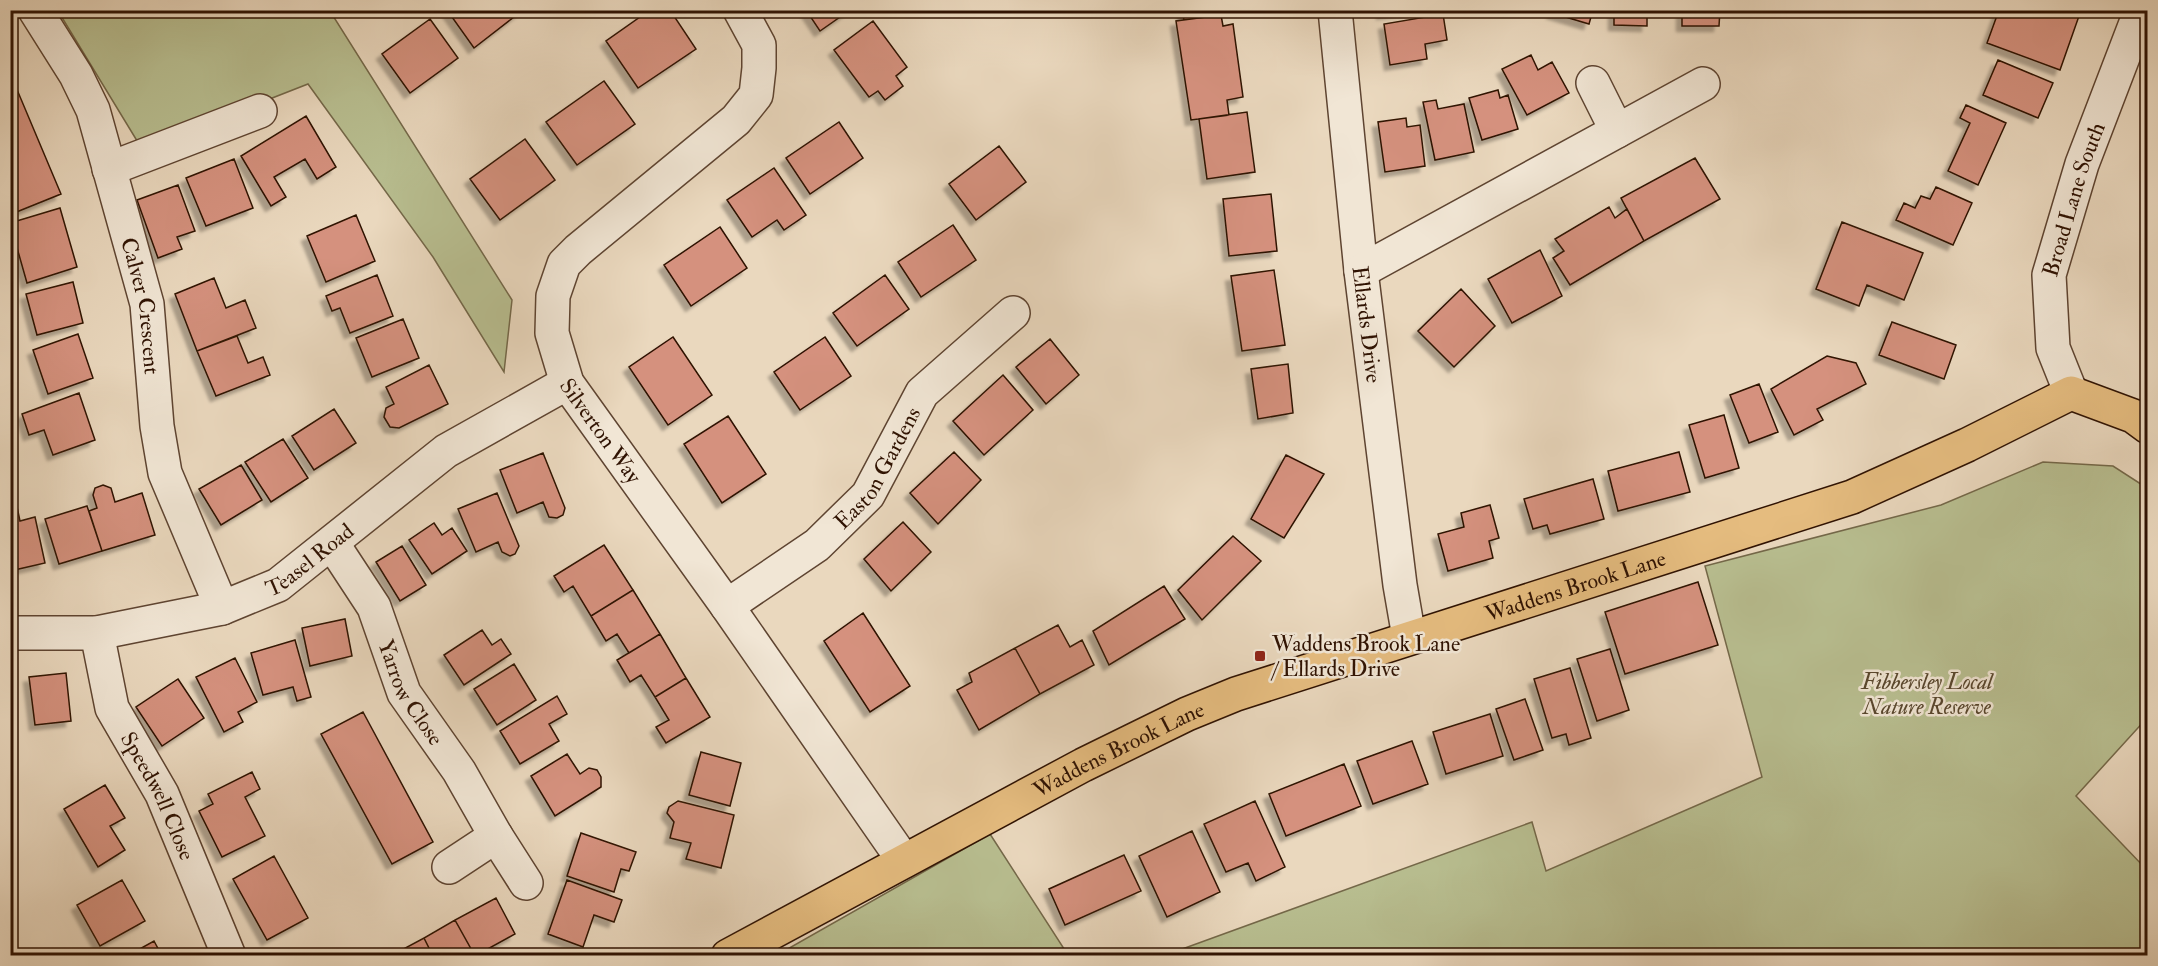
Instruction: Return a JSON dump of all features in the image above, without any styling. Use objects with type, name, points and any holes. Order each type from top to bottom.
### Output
[{"type":"main road","points":[[2071,393],[2133,416],[2148,428]]},
{"type":"main road","name":"Waddens Brook Lane","points":[[728,956],[1083,765],[1187,714],[1236,694],[1409,637],[1852,497],[1967,445],[2071,393]]},
{"type":"street","name":"Calver Crescent","points":[[35,10],[76,75],[93,110],[147,304],[157,426],[165,473],[222,608]]},
{"type":"street","name":"Silverton Way","points":[[740,10],[759,45],[756,95],[736,120],[564,264],[553,296],[552,333],[567,383],[727,606],[904,861]]},
{"type":"street","name":"Ellards Drive","points":[[1335,10],[1361,271],[1400,585],[1409,637]]},
{"type":"street","name":"Broad Lane South","points":[[2071,393],[2053,348],[2049,275],[2082,164],[2141,10]]},
{"type":"street","points":[[1593,83],[1617,131]]},
{"type":"street","points":[[1361,271],[1703,84]]},
{"type":"street","points":[[109,169],[260,111]]},
{"type":"street","name":"Easton Gardens","points":[[727,606],[817,545],[868,495],[922,393],[1013,313]]},
{"type":"street","name":"Teasel Road","points":[[10,633],[97,633],[222,608],[278,585],[446,451],[567,383]]},
{"type":"street","name":"Yarrow Close","points":[[332,543],[374,607],[404,693],[459,771],[526,883]]},
{"type":"street","name":"Speedwell Close","points":[[97,633],[112,708],[162,794],[228,956]]},
{"type":"street","points":[[449,867],[496,836]]},
{"type":"green space","points":[[58,11],[330,11],[512,300],[504,372],[433,257],[308,84],[142,149]]},
{"type":"green space","name":"Fibbersley Local Nature Reserve","points":[[2043,462],[2113,466],[2147,488],[2147,718],[2076,796],[2147,870],[2147,955],[1152,955],[1174,952],[1532,822],[1546,871],[1762,777],[1705,566],[1941,505]]},
{"type":"green space","points":[[990,834],[1068,955],[777,955]]},
{"type":"building","points":[[447,10],[523,10],[474,48]]},
{"type":"building","points":[[650,10],[670,10],[696,49],[638,88],[606,41]]},
{"type":"building","points":[[806,10],[850,10],[820,31]]},
{"type":"building","points":[[1182,10],[1221,10],[1221,15],[1184,20]]},
{"type":"building","points":[[1382,10],[1412,10],[1382,14]]},
{"type":"building","points":[[1553,10],[1593,10],[1589,24],[1552,13]]},
{"type":"building","points":[[1614,10],[1647,10],[1647,26],[1614,25]]},
{"type":"building","points":[[1682,10],[1720,10],[1719,26],[1682,26]]},
{"type":"building","points":[[1999,10],[2063,10],[2079,16],[2060,70],[1987,43]]},
{"type":"building","points":[[1443,14],[1447,40],[1425,44],[1427,59],[1390,65],[1384,24]]},
{"type":"building","points":[[1221,15],[1223,26],[1233,24],[1243,97],[1227,100],[1229,115],[1191,120],[1176,21]]},
{"type":"building","points":[[430,19],[458,58],[410,93],[382,54]]},
{"type":"building","points":[[873,21],[907,67],[896,76],[903,86],[885,100],[878,91],[869,97],[834,50]]},
{"type":"building","points":[[1531,55],[1538,70],[1552,62],[1569,93],[1527,115],[1502,69]]},
{"type":"building","points":[[1998,60],[2053,83],[2038,118],[1983,95]]},
{"type":"building","points":[[10,73],[61,194],[14,213],[10,205]]},
{"type":"building","points":[[604,81],[635,124],[577,165],[546,122]]},
{"type":"building","points":[[1498,90],[1500,98],[1508,95],[1518,129],[1482,140],[1469,98]]},
{"type":"building","points":[[1436,100],[1438,109],[1464,104],[1474,152],[1435,160],[1423,102]]},
{"type":"building","points":[[1966,105],[2006,123],[1978,185],[1948,171],[1970,123],[1960,118]]},
{"type":"building","points":[[1247,112],[1255,172],[1207,179],[1199,119]]},
{"type":"building","points":[[306,116],[336,167],[317,179],[305,159],[274,177],[286,197],[271,206],[241,156]]},
{"type":"building","points":[[1406,118],[1407,127],[1420,125],[1425,166],[1385,172],[1378,122]]},
{"type":"building","points":[[839,122],[863,158],[810,194],[786,158]]},
{"type":"building","points":[[525,139],[555,180],[500,220],[470,179]]},
{"type":"building","points":[[999,146],[1026,182],[976,220],[949,184]]},
{"type":"building","points":[[1695,158],[1720,199],[1644,241],[1621,198]]},
{"type":"building","points":[[234,159],[253,208],[206,226],[186,178]]},
{"type":"building","points":[[774,168],[806,215],[784,230],[777,220],[752,237],[727,200]]},
{"type":"building","points":[[178,185],[195,231],[177,237],[182,249],[158,258],[137,200]]},
{"type":"building","points":[[1936,187],[1972,203],[1953,245],[1896,220],[1904,203],[1915,208],[1921,196],[1930,199]]},
{"type":"building","points":[[1271,194],[1277,251],[1229,256],[1223,199]]},
{"type":"building","points":[[1609,207],[1615,218],[1627,209],[1644,241],[1570,285],[1553,258],[1564,251],[1555,239]]},
{"type":"building","points":[[60,208],[77,267],[27,283],[10,223]]},
{"type":"building","points":[[356,215],[375,261],[326,282],[307,236]]},
{"type":"building","points":[[1842,222],[1923,253],[1904,300],[1867,285],[1859,306],[1816,289]]},
{"type":"building","points":[[953,225],[976,260],[921,297],[898,262]]},
{"type":"building","points":[[720,227],[747,268],[691,306],[664,265]]},
{"type":"building","points":[[1540,250],[1562,296],[1512,323],[1488,279]]},
{"type":"building","points":[[1274,270],[1285,345],[1242,351],[1231,276]]},
{"type":"building","points":[[377,275],[393,316],[350,333],[340,308],[332,311],[326,296]]},
{"type":"building","points":[[885,275],[909,309],[857,346],[833,313]]},
{"type":"building","points":[[214,278],[226,308],[245,300],[256,328],[197,351],[175,294]]},
{"type":"building","points":[[73,282],[83,323],[37,335],[26,294]]},
{"type":"building","points":[[1461,289],[1495,326],[1454,367],[1418,331]]},
{"type":"building","points":[[403,319],[419,358],[372,377],[356,338]]},
{"type":"building","points":[[1892,322],[1956,345],[1944,379],[1879,355]]},
{"type":"building","points":[[78,334],[93,378],[48,394],[33,350]]},
{"type":"building","points":[[237,336],[248,363],[263,357],[270,375],[216,396],[197,351]]},
{"type":"building","points":[[673,337],[712,395],[668,425],[629,367]]},
{"type":"building","points":[[825,337],[851,376],[800,410],[774,372]]},
{"type":"building","points":[[1050,339],[1079,375],[1046,404],[1016,367]]},
{"type":"building","points":[[1827,356],[1856,363],[1866,384],[1817,409],[1823,420],[1794,435],[1771,389]]},
{"type":"building","points":[[1288,364],[1293,413],[1258,419],[1251,369]]},
{"type":"building","points":[[429,365],[448,404],[399,428],[390,427],[384,417],[386,408],[394,404],[386,387]]},
{"type":"building","points":[[1003,375],[1033,410],[984,455],[953,421]]},
{"type":"building","points":[[1759,384],[1778,432],[1749,443],[1730,395]]},
{"type":"building","points":[[79,393],[95,440],[53,455],[44,430],[29,435],[22,414]]},
{"type":"building","points":[[334,409],[356,443],[314,470],[292,436]]},
{"type":"building","points":[[1724,415],[1739,468],[1705,478],[1689,425]]},
{"type":"building","points":[[728,416],[766,474],[722,503],[684,444]]},
{"type":"building","points":[[283,439],[308,478],[271,502],[245,462]]},
{"type":"building","points":[[954,452],[981,480],[938,524],[910,493]]},
{"type":"building","points":[[1679,452],[1690,492],[1618,511],[1608,471]]},
{"type":"building","points":[[543,453],[565,508],[563,515],[557,518],[549,517],[543,502],[517,513],[500,470]]},
{"type":"building","points":[[1286,455],[1324,474],[1284,538],[1251,519]]},
{"type":"building","points":[[241,465],[262,500],[221,525],[199,489]]},
{"type":"building","points":[[1593,479],[1604,519],[1550,534],[1547,525],[1533,529],[1524,499]]},
{"type":"building","points":[[103,485],[111,488],[115,502],[142,493],[155,535],[102,551],[89,511],[97,508],[93,495],[95,488]]},
{"type":"building","points":[[497,493],[519,546],[515,554],[510,556],[502,552],[498,542],[476,552],[458,509]]},
{"type":"building","points":[[1490,505],[1499,538],[1489,541],[1493,558],[1448,571],[1438,534],[1464,527],[1461,513]]},
{"type":"building","points":[[87,506],[102,551],[59,564],[45,519]]},
{"type":"building","points":[[17,507],[20,521],[35,517],[45,563],[10,571],[10,508]]},
{"type":"building","points":[[903,522],[931,552],[891,591],[864,559]]},
{"type":"building","points":[[434,523],[442,535],[452,528],[467,551],[432,574],[409,540]]},
{"type":"building","points":[[1233,536],[1261,561],[1202,620],[1178,590]]},
{"type":"building","points":[[604,545],[633,590],[591,616],[573,586],[564,592],[554,576]]},
{"type":"building","points":[[402,546],[426,585],[400,601],[376,562]]},
{"type":"building","points":[[1698,582],[1718,645],[1625,674],[1605,612]]},
{"type":"building","points":[[1164,586],[1185,619],[1109,665],[1093,631]]},
{"type":"building","points":[[633,590],[660,634],[629,653],[617,634],[606,641],[591,616]]},
{"type":"building","points":[[863,613],[910,686],[870,712],[824,641]]},
{"type":"building","points":[[345,619],[352,656],[310,666],[302,628]]},
{"type":"building","points":[[1058,625],[1070,647],[1082,640],[1094,665],[1040,694],[1015,648]]},
{"type":"building","points":[[482,630],[492,645],[501,639],[511,654],[464,685],[444,655]]},
{"type":"building","points":[[660,634],[686,678],[655,697],[641,675],[630,682],[617,660]]},
{"type":"building","points":[[295,640],[311,697],[297,701],[293,687],[263,695],[251,653]]},
{"type":"building","points":[[1015,648],[1040,694],[979,730],[957,690],[972,682],[969,673]]},
{"type":"building","points":[[1610,649],[1629,710],[1597,721],[1577,659]]},
{"type":"building","points":[[235,658],[257,702],[238,712],[243,722],[224,732],[196,677]]},
{"type":"building","points":[[514,664],[536,700],[497,725],[474,689]]},
{"type":"building","points":[[1570,668],[1591,738],[1569,745],[1566,734],[1552,738],[1534,679]]},
{"type":"building","points":[[66,673],[71,721],[35,725],[29,677]]},
{"type":"building","points":[[686,678],[710,717],[666,743],[656,727],[669,720],[655,697]]},
{"type":"building","points":[[178,679],[204,718],[162,746],[136,707]]},
{"type":"building","points":[[557,696],[567,714],[549,724],[559,741],[520,764],[500,731]]},
{"type":"building","points":[[1525,699],[1543,750],[1514,760],[1496,709]]},
{"type":"building","points":[[363,712],[433,842],[392,864],[321,734]]},
{"type":"building","points":[[1490,714],[1503,756],[1446,774],[1433,732]]},
{"type":"building","points":[[1412,741],[1428,784],[1373,804],[1357,761]]},
{"type":"building","points":[[701,752],[741,763],[730,806],[689,795]]},
{"type":"building","points":[[567,754],[580,774],[589,768],[597,770],[601,777],[601,787],[555,816],[531,776]]},
{"type":"building","points":[[1344,764],[1361,806],[1286,836],[1269,794]]},
{"type":"building","points":[[252,772],[260,789],[245,797],[265,836],[222,857],[199,811],[213,804],[208,794]]},
{"type":"building","points":[[105,785],[125,818],[110,826],[125,850],[98,867],[64,809]]},
{"type":"building","points":[[678,801],[734,815],[721,868],[686,859],[691,843],[670,838],[674,822],[667,813],[669,807]]},
{"type":"building","points":[[1255,801],[1285,867],[1256,881],[1248,863],[1226,872],[1204,824]]},
{"type":"building","points":[[1192,831],[1220,892],[1167,917],[1139,856]]},
{"type":"building","points":[[581,833],[636,852],[629,871],[621,869],[614,892],[567,876]]},
{"type":"building","points":[[1124,855],[1141,891],[1065,925],[1049,889]]},
{"type":"building","points":[[274,856],[308,918],[267,940],[233,879]]},
{"type":"building","points":[[122,880],[145,921],[100,946],[77,905]]},
{"type":"building","points":[[567,880],[622,900],[614,922],[594,915],[583,947],[548,934]]},
{"type":"building","points":[[496,898],[515,934],[475,956],[455,920]]},
{"type":"building","points":[[455,920],[475,956],[433,956],[424,938]]},
{"type":"building","points":[[424,938],[433,956],[398,956],[396,953]]},
{"type":"building","points":[[154,941],[162,956],[127,956]]},
{"type":"place","name":"Waddens Brook Lane / Ellards Drive","points":[[1260,656]]}]
